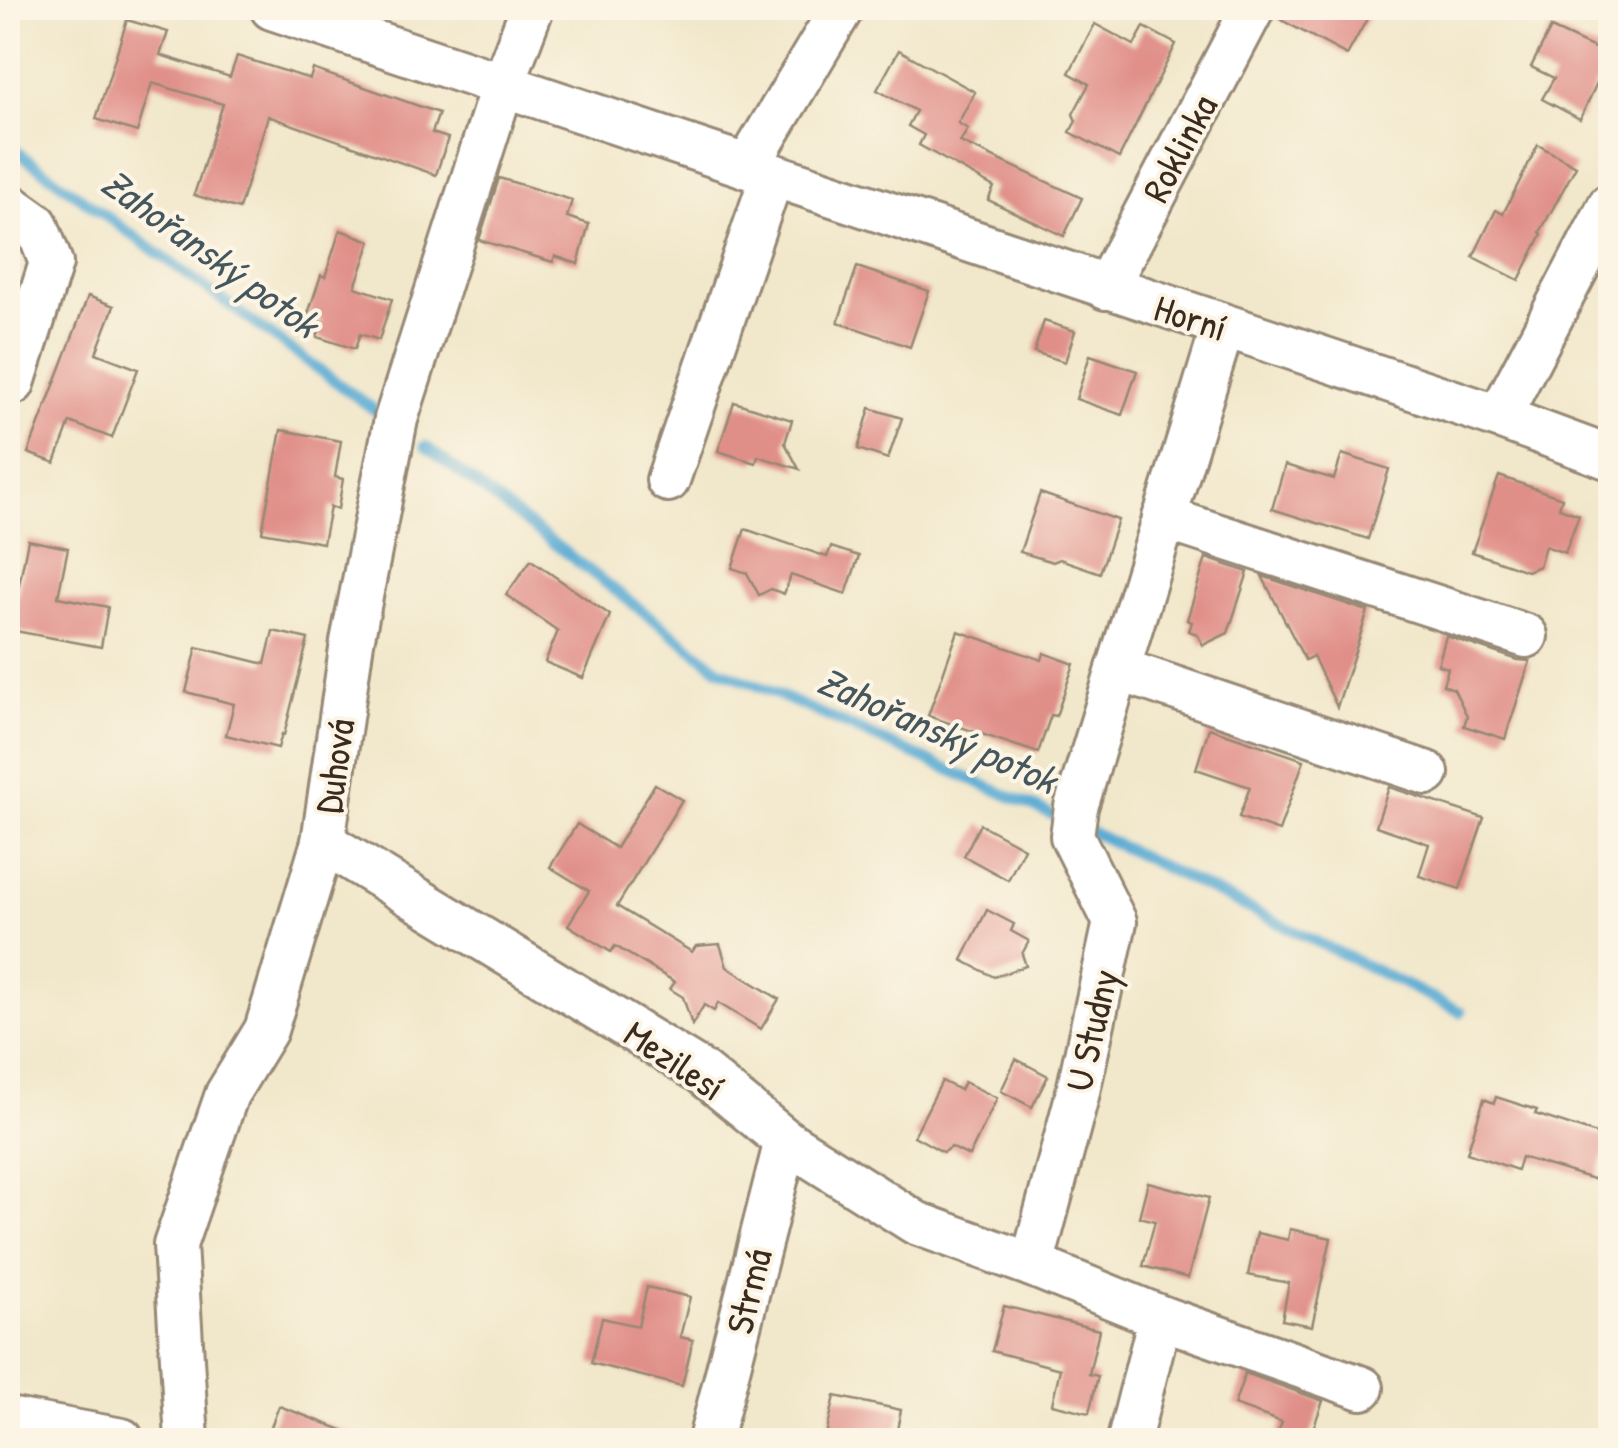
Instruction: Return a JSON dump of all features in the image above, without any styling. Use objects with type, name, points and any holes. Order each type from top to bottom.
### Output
[{"type":"street","name":"Horní","points":[[272,8],[1499,417],[1610,458]]},
{"type":"street","name":"Duhová","points":[[187,1440],[175,1245],[227,1094],[266,1030],[324,842],[352,642],[396,419],[503,84],[532,8]]},
{"type":"street","points":[[668,480],[759,172],[842,8]]},
{"type":"street","name":"Roklinka","points":[[1106,288],[1253,8]]},
{"type":"street","points":[[8,204],[36,224],[51,264],[13,383]]},
{"type":"street","points":[[1499,417],[1610,206]]},
{"type":"street","name":"U Studny","points":[[1032,1265],[1077,1096],[1115,922],[1074,822],[1222,327]]},
{"type":"street","points":[[1164,518],[1526,636]]},
{"type":"street","points":[[1118,669],[1427,773]]},
{"type":"street","name":"Mezilesí","points":[[324,842],[700,1070],[786,1141],[916,1223],[1032,1265]]},
{"type":"street","name":"Strmá","points":[[710,1440],[786,1141]]},
{"type":"street","points":[[1032,1265],[1160,1317],[1362,1388]]},
{"type":"street","points":[[1129,1440],[1160,1317]]},
{"type":"street","points":[[8,1419],[122,1440]]},
{"type":"building","points":[[1278,8],[1373,8],[1347,55],[1276,17]]},
{"type":"building","points":[[127,20],[168,32],[160,55],[230,77],[237,56],[310,79],[313,69],[439,113],[432,133],[448,138],[436,175],[268,116],[239,209],[194,195],[223,104],[152,83],[137,132],[96,119]]},
{"type":"building","points":[[1095,24],[1134,45],[1144,27],[1176,44],[1119,158],[1070,132],[1076,121],[1073,114],[1089,84],[1069,73]]},
{"type":"building","points":[[1551,28],[1610,55],[1580,119],[1542,99],[1554,78],[1531,67]]},
{"type":"building","points":[[899,50],[975,92],[958,123],[968,129],[960,142],[1082,198],[1064,236],[988,200],[994,187],[919,145],[924,135],[908,126],[916,111],[877,90]]},
{"type":"building","points":[[1538,145],[1576,166],[1519,280],[1473,257],[1496,210],[1503,214]]},
{"type":"building","points":[[499,178],[572,200],[567,217],[589,224],[578,264],[555,256],[553,262],[479,240]]},
{"type":"building","points":[[340,230],[371,241],[355,287],[392,299],[379,340],[360,334],[355,349],[317,337],[322,321],[307,317]]},
{"type":"building","points":[[857,267],[929,291],[910,347],[838,322]]},
{"type":"building","points":[[88,296],[114,306],[96,353],[138,369],[112,438],[70,422],[55,463],[28,453]]},
{"type":"building","points":[[1044,321],[1075,331],[1065,362],[1034,352]]},
{"type":"building","points":[[1090,355],[1137,371],[1122,415],[1076,399]]},
{"type":"building","points":[[734,402],[792,420],[785,443],[799,469],[758,456],[756,463],[718,451]]},
{"type":"building","points":[[870,408],[902,418],[888,459],[858,449]]},
{"type":"building","points":[[281,430],[341,441],[335,477],[343,479],[338,509],[330,507],[323,543],[262,532]]},
{"type":"building","points":[[1342,454],[1389,469],[1368,539],[1272,509],[1285,465],[1334,479]]},
{"type":"building","points":[[1499,476],[1562,498],[1559,508],[1579,515],[1565,553],[1545,546],[1539,566],[1527,571],[1472,552]]},
{"type":"building","points":[[1040,493],[1118,520],[1100,573],[1060,559],[1053,562],[1020,552]]},
{"type":"building","points":[[745,529],[827,557],[831,547],[859,556],[846,594],[791,575],[784,594],[771,589],[759,595],[747,573],[732,568]]},
{"type":"building","points":[[28,540],[68,548],[58,597],[108,607],[101,647],[10,630]]},
{"type":"building","points":[[1206,558],[1248,572],[1228,633],[1203,645],[1197,634],[1189,631],[1192,622],[1187,620]]},
{"type":"building","points":[[531,560],[610,615],[583,678],[545,662],[558,631],[506,595]]},
{"type":"building","points":[[1262,576],[1368,611],[1337,707],[1313,656],[1305,660]]},
{"type":"building","points":[[273,631],[308,639],[278,748],[226,735],[234,704],[186,692],[197,647],[265,664]]},
{"type":"building","points":[[958,631],[1042,660],[1044,653],[1074,664],[1038,753],[928,716]]},
{"type":"building","points":[[1446,636],[1530,661],[1505,739],[1464,726],[1467,716],[1454,689],[1443,685],[1448,668],[1438,665]]},
{"type":"building","points":[[1209,728],[1304,760],[1279,831],[1239,817],[1250,787],[1196,769]]},
{"type":"building","points":[[655,784],[682,800],[617,906],[692,952],[696,946],[720,944],[727,967],[779,999],[761,1029],[718,1003],[714,1011],[704,1005],[692,1025],[683,997],[670,989],[675,982],[615,946],[611,952],[568,925],[589,891],[550,867],[577,824],[616,848]]},
{"type":"building","points":[[1389,787],[1484,818],[1460,889],[1419,876],[1429,844],[1376,826]]},
{"type":"building","points":[[980,824],[1024,848],[1008,880],[964,856]]},
{"type":"building","points":[[987,910],[1014,924],[1011,931],[1029,941],[1022,954],[1026,966],[994,977],[962,960]]},
{"type":"building","points":[[1016,1059],[1048,1076],[1032,1107],[1001,1091]]},
{"type":"building","points":[[942,1081],[960,1090],[964,1082],[997,1098],[969,1156],[951,1147],[943,1152],[914,1136]]},
{"type":"building","points":[[1496,1097],[1609,1138],[1596,1180],[1521,1157],[1517,1170],[1467,1153],[1484,1099],[1494,1103]]},
{"type":"building","points":[[1148,1182],[1209,1198],[1188,1278],[1143,1266],[1155,1221],[1139,1217]]},
{"type":"building","points":[[1290,1229],[1331,1238],[1312,1326],[1282,1320],[1289,1283],[1248,1275],[1257,1233],[1288,1240]]},
{"type":"building","points":[[647,1287],[690,1297],[680,1337],[693,1340],[682,1386],[591,1363],[602,1318],[638,1326]]},
{"type":"building","points":[[1004,1306],[1099,1330],[1089,1374],[1098,1376],[1089,1413],[1052,1404],[1060,1369],[992,1351]]},
{"type":"building","points":[[1245,1373],[1323,1401],[1309,1440],[1275,1440],[1282,1422],[1234,1405]]},
{"type":"building","points":[[835,1396],[901,1410],[895,1440],[825,1440]]},
{"type":"building","points":[[279,1406],[364,1438],[266,1440]]},
{"type":"waterway","name":"Zahořanský potok","points":[[8,145],[376,411]]},
{"type":"waterway","name":"Zahořanský potok","points":[[425,446],[719,669],[1066,821]]},
{"type":"waterway","name":"Zahořanský potok","points":[[1083,828],[1461,1012]]}]
